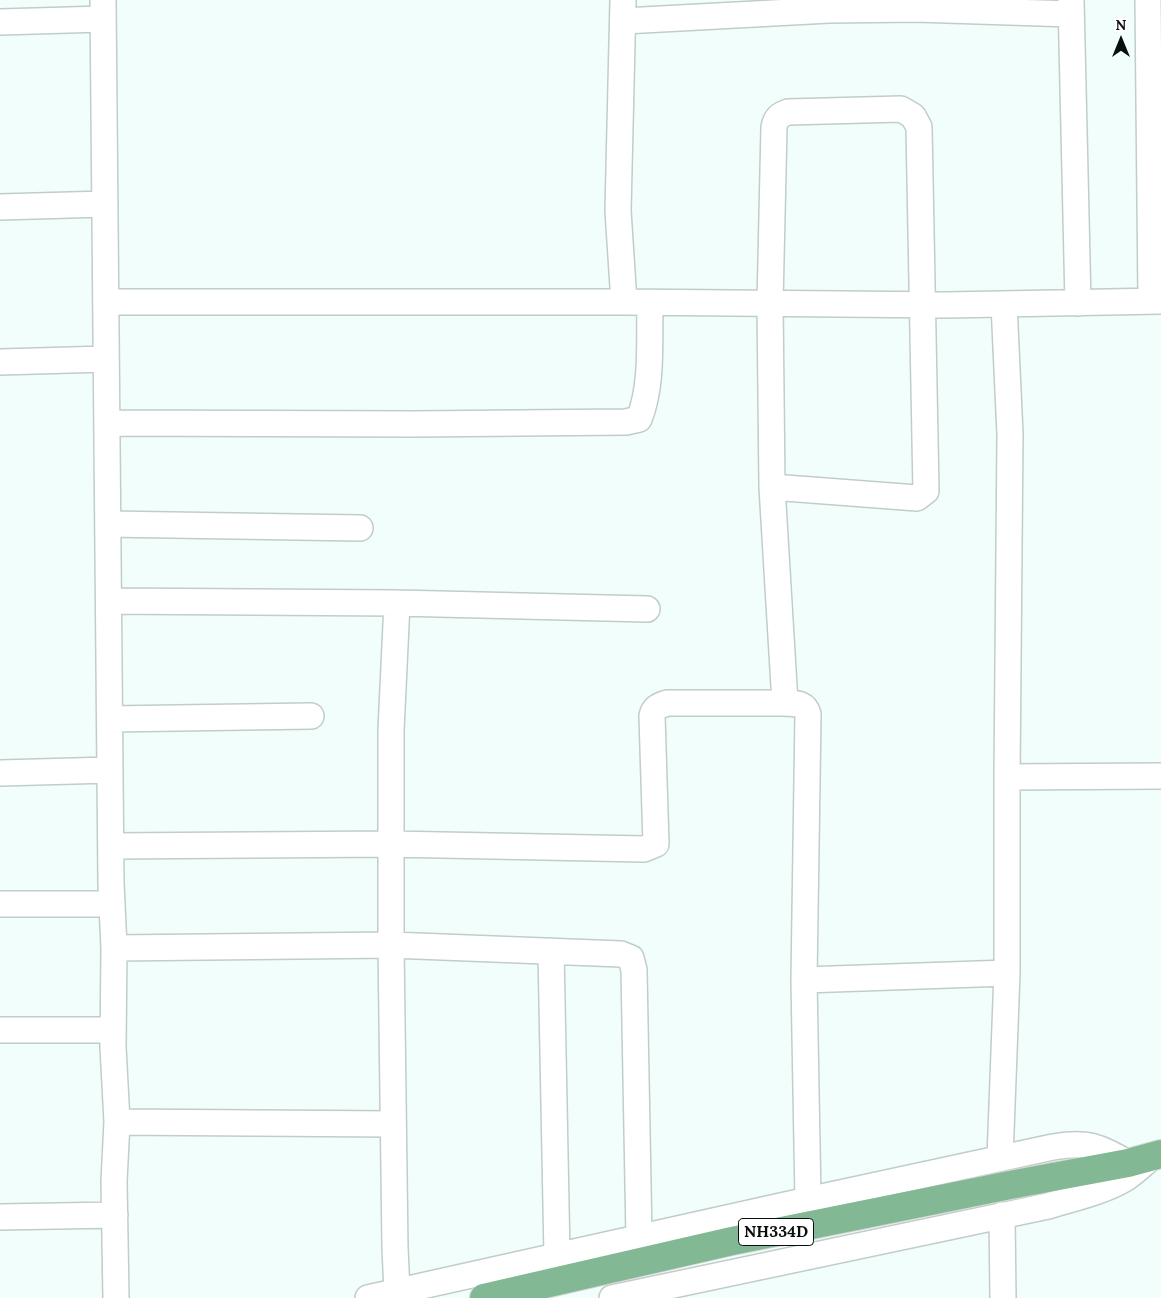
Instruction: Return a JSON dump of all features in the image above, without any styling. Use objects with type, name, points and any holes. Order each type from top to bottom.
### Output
[{"type":"highway","name":"NH334D","points":[[484,1298],[732,1241],[1070,1175],[1147,1158]]},
{"type":"street","points":[[106,302],[624,302],[924,305],[1156,301],[1148,0]]},
{"type":"street","points":[[624,302],[618,211],[623,10],[1071,7],[1078,303]]},
{"type":"street","points":[[0,22],[103,10],[110,770],[114,948],[113,1030],[117,1122],[114,1181],[116,1298]]},
{"type":"street","points":[[772,487],[917,498],[926,491],[924,305],[919,127],[914,116],[901,110],[788,112],[779,115],[775,120],[772,169],[770,304],[772,487],[785,703]]},
{"type":"street","points":[[0,206],[105,204]]},
{"type":"street","points":[[107,423],[414,424],[626,422],[639,419],[644,408],[648,388],[650,303]]},
{"type":"street","points":[[1000,1158],[1007,973],[1010,434],[1004,304]]},
{"type":"street","points":[[0,362],[106,359]]},
{"type":"street","points":[[108,524],[360,528]]},
{"type":"street","points":[[109,600],[397,603],[647,609]]},
{"type":"street","points":[[397,603],[391,730],[391,945],[397,1292]]},
{"type":"street","points":[[111,846],[391,844],[634,849],[650,847],[656,844],[652,716],[653,710],[657,706],[667,703],[802,704],[807,708],[808,714],[804,980],[808,1200]]},
{"type":"street","points":[[110,719],[311,716]]},
{"type":"street","points":[[0,773],[110,770]]},
{"type":"street","points":[[1007,777],[1161,776]]},
{"type":"street","points":[[0,904],[112,904]]},
{"type":"street","points":[[114,948],[391,945],[621,954],[632,958],[634,970],[639,1238]]},
{"type":"street","points":[[551,951],[557,1256]]},
{"type":"street","points":[[804,980],[1007,973]]},
{"type":"street","points":[[0,1030],[113,1030]]},
{"type":"street","points":[[117,1122],[393,1124]]},
{"type":"street","points":[[368,1298],[808,1200],[1071,1144],[1086,1144],[1147,1158]]},
{"type":"street","points":[[622,1297],[1048,1206],[1098,1191],[1128,1177],[1147,1158]]},
{"type":"street","points":[[0,1217],[114,1215]]},
{"type":"street","points":[[1002,1215],[1003,1298]]}]
